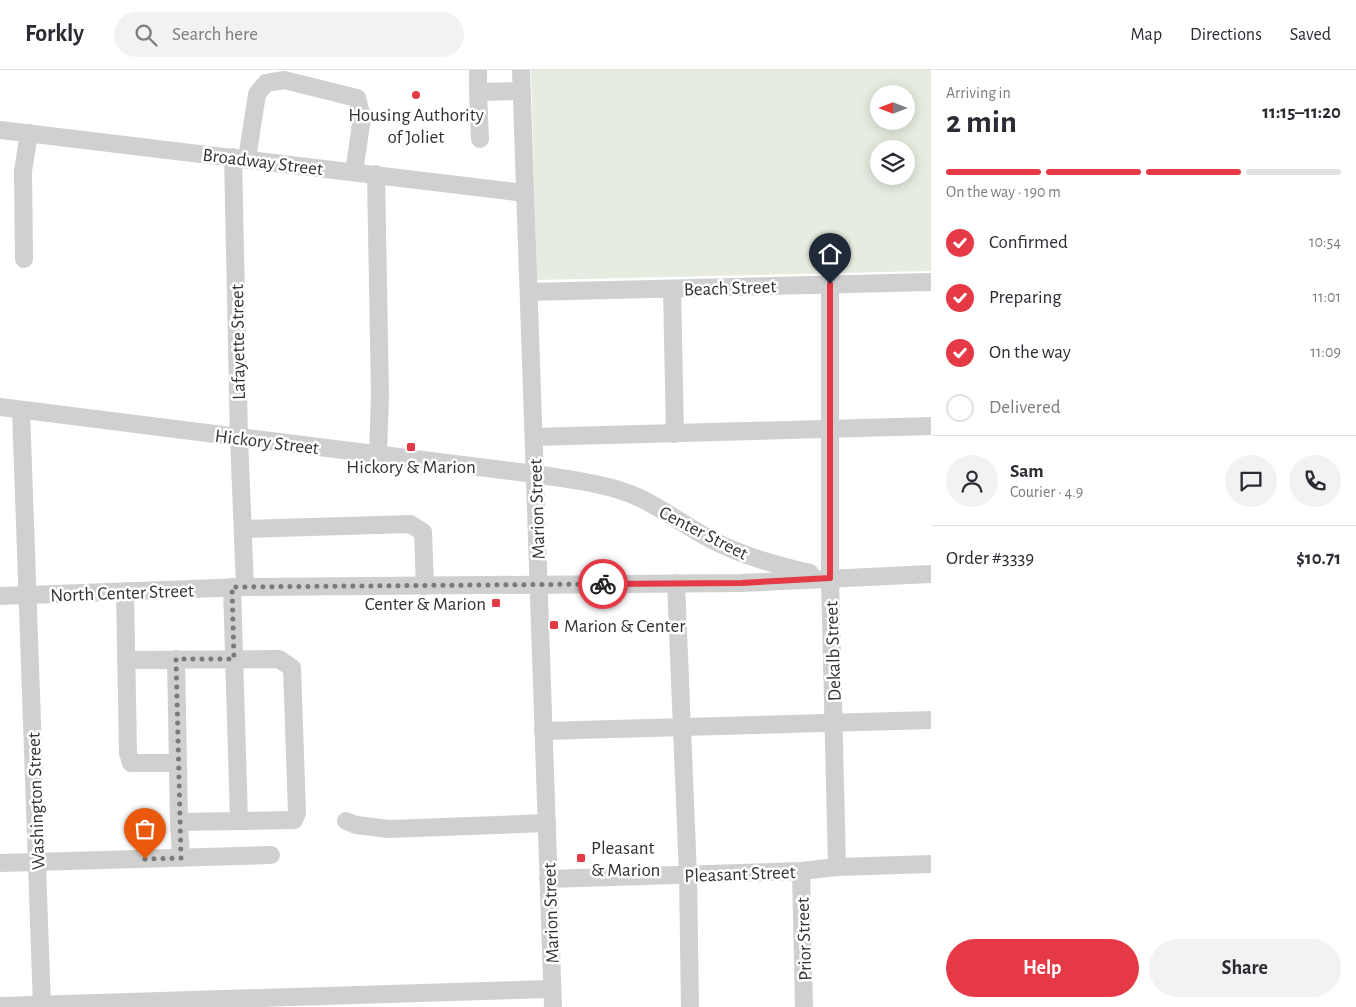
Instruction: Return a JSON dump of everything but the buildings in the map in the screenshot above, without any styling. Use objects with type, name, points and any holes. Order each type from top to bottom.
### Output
[{"type":"street","points":[[478,70],[480,138]]},
{"type":"street","name":"Marion Street","points":[[521,70],[553,1007]]},
{"type":"street","name":"Lafayette Street","points":[[239,821],[234,659],[243,530],[239,438],[240,158],[258,94],[266,83],[284,80],[357,98],[362,118],[354,172]]},
{"type":"street","points":[[478,92],[522,90]]},
{"type":"street","name":"Broadway Street","points":[[0,130],[525,193]]},
{"type":"street","points":[[24,259],[23,172],[29,133]]},
{"type":"street","points":[[376,174],[380,396],[378,454]]},
{"type":"street","name":"Beach Street","points":[[529,292],[931,282]]},
{"type":"street","name":"Dekalb Street","points":[[830,284],[830,578],[837,867]]},
{"type":"street","points":[[672,288],[675,434]]},
{"type":"street","name":"Hickory Street","points":[[0,407],[535,474]]},
{"type":"street","name":"Washington Street","points":[[22,410],[42,1006]]},
{"type":"street","points":[[534,437],[931,426]]},
{"type":"street","name":"Center Street","points":[[535,474],[626,492],[711,540],[740,554],[778,566],[830,578]]},
{"type":"street","points":[[243,530],[410,524],[423,532],[425,586]]},
{"type":"street","points":[[830,578],[931,574]]},
{"type":"street","name":"Center Street","points":[[238,587],[676,584],[741,583],[830,578]]},
{"type":"street","points":[[676,584],[688,875],[690,1007]]},
{"type":"street","name":"North Center Street","points":[[0,596],[238,587]]},
{"type":"street","points":[[124,591],[128,753],[131,763],[178,763]]},
{"type":"street","points":[[176,659],[181,858]]},
{"type":"street","points":[[126,660],[279,659],[292,668],[297,804],[297,813],[294,820],[179,822]]},
{"type":"street","points":[[544,731],[931,720]]},
{"type":"street","points":[[346,821],[356,825],[389,829],[547,824]]},
{"type":"street","points":[[0,863],[271,856]]},
{"type":"street","name":"Pleasant Street","points":[[548,879],[801,872],[837,867],[931,864]]},
{"type":"street","name":"Prior Street","points":[[801,872],[804,1007]]},
{"type":"street","points":[[0,1006],[552,989]]},
{"type":"shaded area","points":[[531,70],[931,70],[931,271],[537,280]]},
{"type":"way so far","points":[[145,859],[181,858],[176,659],[234,659],[232,587],[603,584]]},
{"type":"place","name":"Housing Authority of Joliet","points":[[416,95]]},
{"type":"place","name":"Hickory & Marion","points":[[411,447]]},
{"type":"place","name":"Center & Marion","points":[[496,603]]},
{"type":"place","name":"Marion & Center","points":[[554,625]]},
{"type":"place","name":"Pleasant & Marion","points":[[581,858]]},
{"type":"route","points":[[603,584],[741,583],[830,578],[830,284]]}]
